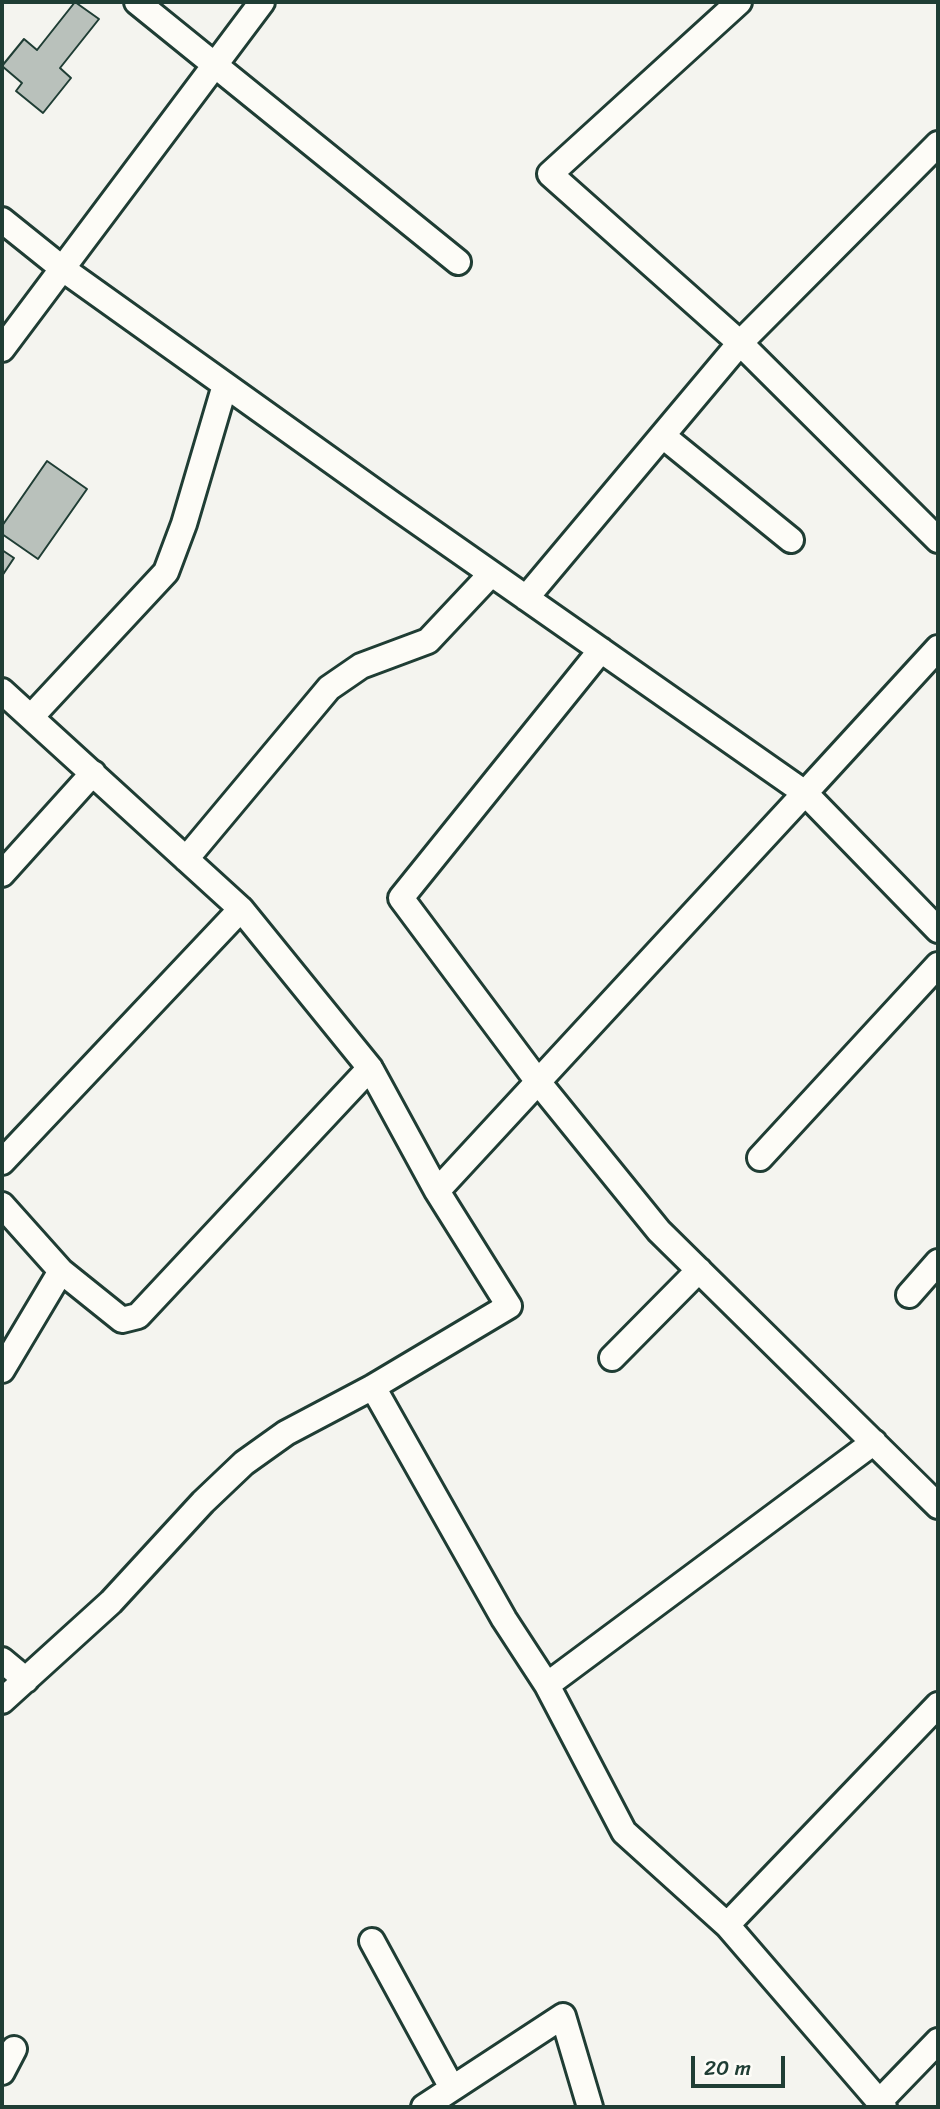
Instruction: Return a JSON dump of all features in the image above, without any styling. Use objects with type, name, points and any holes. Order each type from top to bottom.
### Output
[{"type":"street","points":[[137,2],[458,262]]},
{"type":"street","points":[[2,349],[262,2]]},
{"type":"street","points":[[739,2],[550,174],[740,343],[938,540]]},
{"type":"street","points":[[526,598],[740,343],[938,144]]},
{"type":"street","points":[[2,220],[63,269],[225,385],[804,793],[938,930]]},
{"type":"street","points":[[31,717],[166,572],[184,524],[225,385]]},
{"type":"street","points":[[663,436],[791,540]]},
{"type":"street","points":[[186,859],[329,688],[360,666],[428,641],[491,573]]},
{"type":"street","points":[[437,1191],[938,648]]},
{"type":"street","points":[[601,650],[401,898],[539,1083],[659,1230],[938,1506]]},
{"type":"street","points":[[2,691],[241,909],[370,1068],[437,1191],[509,1306],[373,1387],[296,1427],[244,1463],[203,1502],[111,1602],[2,1701]]},
{"type":"street","points":[[2,874],[93,773]]},
{"type":"street","points":[[2,1162],[241,909]]},
{"type":"street","points":[[760,1158],[938,965]]},
{"type":"street","points":[[2,1205],[61,1271],[122,1320],[138,1316],[370,1068]]},
{"type":"street","points":[[909,1295],[938,1262]]},
{"type":"street","points":[[612,1358],[699,1270]]},
{"type":"street","points":[[2,1370],[61,1271]]},
{"type":"street","points":[[373,1387],[504,1619],[547,1685],[624,1832],[727,1925],[882,2105],[938,2041]]},
{"type":"street","points":[[547,1685],[874,1442]]},
{"type":"street","points":[[2,1660],[26,1680]]},
{"type":"street","points":[[727,1925],[938,1705]]},
{"type":"street","points":[[372,1941],[435,2101],[563,2016],[590,2107]]},
{"type":"street","points":[[2,2072],[14,2049]]},
{"type":"building","points":[[75,2],[99,19],[60,68],[71,78],[43,113],[16,91],[22,83],[2,66],[24,39],[37,50]]},
{"type":"building","points":[[47,461],[87,489],[38,559],[2,534],[2,526]]},
{"type":"building","points":[[2,550],[14,558],[2,576]]}]
